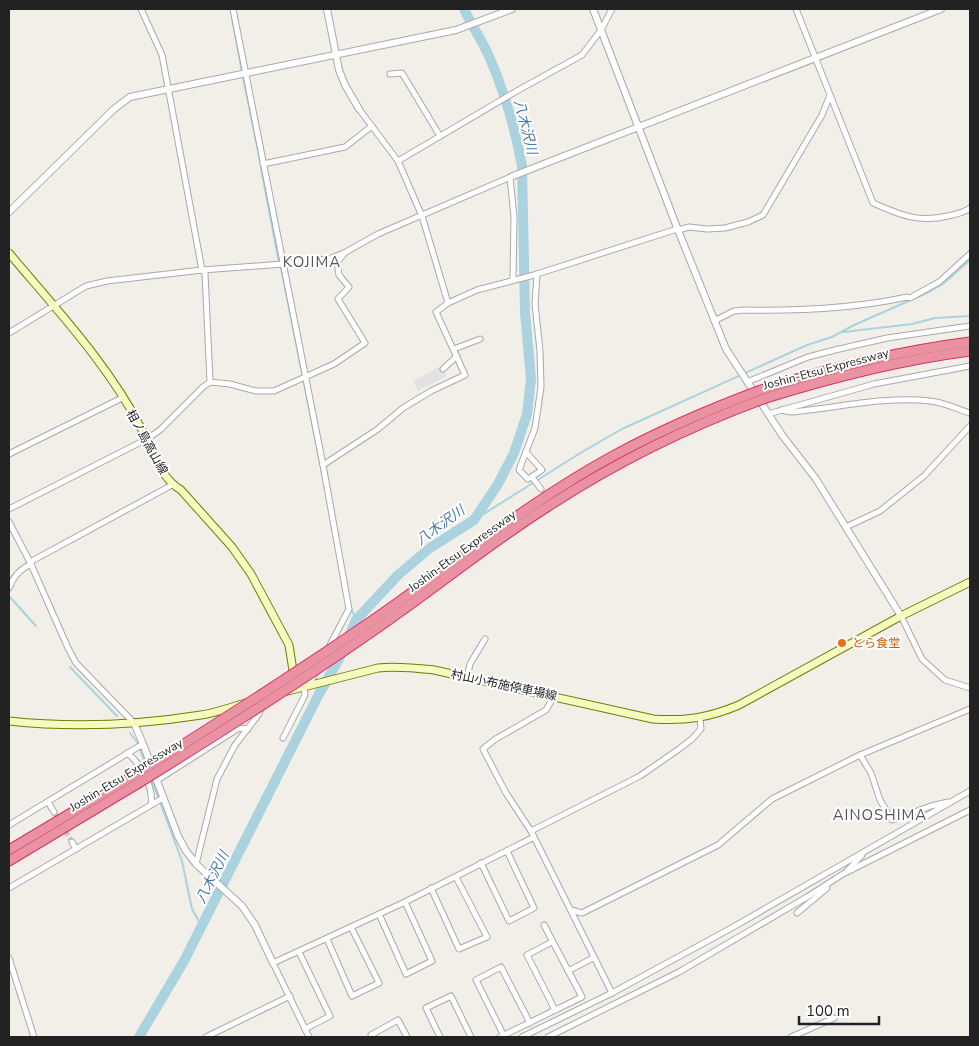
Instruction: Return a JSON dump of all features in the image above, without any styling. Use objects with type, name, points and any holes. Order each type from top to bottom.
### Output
[{"type":"highway","name":"Joshin-Etsu Expressway","points":[[9,850],[232,724],[353,645],[520,525],[569,492],[617,464],[764,394],[814,374],[897,354],[970,342]]},
{"type":"highway","name":"Joshin-Etsu Expressway","points":[[764,394],[873,368],[970,351]]},
{"type":"highway","name":"Joshin-Etsu Expressway","points":[[9,861],[135,780]]},
{"type":"main road","name":"相ノ島高山線","points":[[9,253],[94,355],[147,439],[157,461],[172,485],[181,490],[232,547],[251,574],[288,645],[292,661],[294,689]]},
{"type":"main road","name":"村山小布施停車場線","points":[[9,721],[81,726],[134,723],[203,715],[294,689],[392,666],[434,670],[653,719],[680,720],[700,718],[721,713],[739,705],[901,616],[970,583]]},
{"type":"street","points":[[141,9],[162,55],[202,270],[205,273],[210,382]]},
{"type":"street","points":[[233,9],[306,377],[349,609],[283,738]]},
{"type":"street","points":[[327,9],[344,85],[359,109],[398,161],[422,216],[448,303]]},
{"type":"street","points":[[9,212],[114,109],[130,97],[456,30],[512,9]]},
{"type":"street","points":[[593,9],[677,230],[704,291],[726,349],[768,414],[816,479],[901,616],[922,659],[945,680],[970,688]]},
{"type":"street","points":[[398,161],[582,55],[601,30],[612,9]]},
{"type":"street","points":[[796,9],[874,203],[910,218],[923,220],[965,212],[970,208]]},
{"type":"street","points":[[9,333],[86,286],[107,280],[328,259],[344,253],[378,234],[538,165],[941,9]]},
{"type":"street","points":[[390,74],[402,73],[440,136]]},
{"type":"street","points":[[323,465],[378,429],[403,408],[431,391],[465,375],[436,312],[448,303],[477,290],[536,274],[677,230],[689,227],[707,230],[725,228],[748,222],[763,215],[822,115],[830,95]]},
{"type":"street","points":[[263,164],[344,147],[372,126]]},
{"type":"street","points":[[512,176],[514,217],[513,280]]},
{"type":"street","points":[[9,509],[147,439],[160,430],[210,382],[230,384],[256,391],[274,391],[334,364],[365,343],[338,299],[349,287],[340,275],[337,262],[344,253]]},
{"type":"street","points":[[714,321],[734,312],[744,310],[835,308],[910,298],[939,282],[970,254]]},
{"type":"street","points":[[526,452],[542,470],[528,479],[519,470],[535,428],[541,387],[540,351],[535,304],[536,274]]},
{"type":"street","points":[[746,381],[808,357],[836,350],[887,338],[970,326]]},
{"type":"street","points":[[454,349],[480,339]]},
{"type":"street","points":[[443,369],[457,356]]},
{"type":"street","points":[[768,414],[874,384],[970,366]]},
{"type":"street","points":[[9,454],[122,398]]},
{"type":"street","points":[[780,410],[800,412],[884,400],[900,400],[931,401],[970,413]]},
{"type":"street","points":[[846,527],[880,511],[924,476],[970,427]]},
{"type":"street","points":[[532,477],[541,489]]},
{"type":"street","points":[[9,588],[14,577],[31,563],[172,485]]},
{"type":"street","points":[[9,522],[31,563],[76,663],[134,723],[140,745],[156,781],[161,799],[186,851],[196,864],[242,906],[255,925],[309,1037]]},
{"type":"street","points":[[467,678],[470,664],[485,640]]},
{"type":"street","points":[[554,696],[546,710],[494,740],[483,749],[506,792],[531,831],[612,994]]},
{"type":"street","points":[[196,864],[217,779],[235,745],[259,714],[266,697]]},
{"type":"street","points":[[570,910],[582,913],[718,845],[772,799],[860,755],[970,709]]},
{"type":"street","points":[[531,831],[640,776],[692,739],[701,729],[700,718]]},
{"type":"street","points":[[156,781],[239,728],[248,729]]},
{"type":"street","points":[[9,825],[140,745]]},
{"type":"street","points":[[127,753],[138,763],[150,788],[152,795],[151,805]]},
{"type":"street","points":[[860,755],[871,773],[880,800],[892,820],[931,806],[954,801]]},
{"type":"street","points":[[522,1037],[612,994],[735,926],[970,791]]},
{"type":"street","points":[[9,888],[161,799]]},
{"type":"street","points":[[48,802],[54,812]]},
{"type":"street","points":[[548,1037],[680,972],[843,874],[970,810]]},
{"type":"street","points":[[273,963],[405,902],[534,838]]},
{"type":"street","points":[[72,842],[76,849]]},
{"type":"street","points":[[797,913],[843,874],[867,849]]},
{"type":"street","points":[[481,863],[509,921],[534,908],[507,850]]},
{"type":"street","points":[[431,888],[459,949],[486,936],[456,877]]},
{"type":"street","points":[[379,914],[406,974],[432,961],[405,902]]},
{"type":"street","points":[[530,1023],[502,967],[476,980],[502,1036],[530,1023],[582,997],[544,925]]},
{"type":"street","points":[[327,938],[352,996],[379,983],[351,927]]},
{"type":"street","points":[[552,942],[528,955],[555,1010]]},
{"type":"street","points":[[300,952],[330,1016],[305,1029]]},
{"type":"street","points":[[9,958],[34,1037]]},
{"type":"street","points":[[568,971],[594,958]]},
{"type":"street","points":[[206,1037],[290,996]]},
{"type":"street","points":[[440,1037],[426,1008],[451,996],[472,1037]]},
{"type":"street","points":[[791,1037],[834,1018]]},
{"type":"street","points":[[372,1037],[371,1035],[398,1020],[407,1037]]},
{"type":"shaded area","points":[[441,366],[447,376],[418,391],[413,381]]},
{"type":"waterway","name":"八木沢川","points":[[139,1037],[184,961],[319,694],[339,659],[356,620],[398,575],[430,548],[474,520],[498,484],[514,453],[527,414],[531,379],[525,313],[522,166],[516,137],[499,81],[488,54],[464,9]]},
{"type":"waterway","points":[[232,18],[242,72]]},
{"type":"waterway","points":[[243,77],[260,161]]},
{"type":"waterway","points":[[261,168],[279,263]]},
{"type":"waterway","points":[[474,520],[622,429],[927,293],[943,284],[970,260]]},
{"type":"waterway","points":[[281,268],[302,373]]},
{"type":"waterway","points":[[844,332],[912,324],[935,318],[970,316]]},
{"type":"waterway","points":[[304,383],[320,463]]},
{"type":"waterway","points":[[321,469],[323,477]]},
{"type":"waterway","points":[[9,596],[36,626]]},
{"type":"waterway","points":[[351,608],[356,620]]},
{"type":"waterway","points":[[70,667],[117,716]]},
{"type":"waterway","points":[[130,733],[137,742],[146,765]]},
{"type":"waterway","points":[[151,778],[182,861],[192,909],[202,927]]},
{"type":"tunnel","points":[[54,812],[72,842]]},
{"type":"place","name":"とら食堂","points":[[842,643]]},
{"type":"district","name":"KOJIMA","points":[[312,262]]},
{"type":"district","name":"AINOSHIMA","points":[[880,815]]}]
